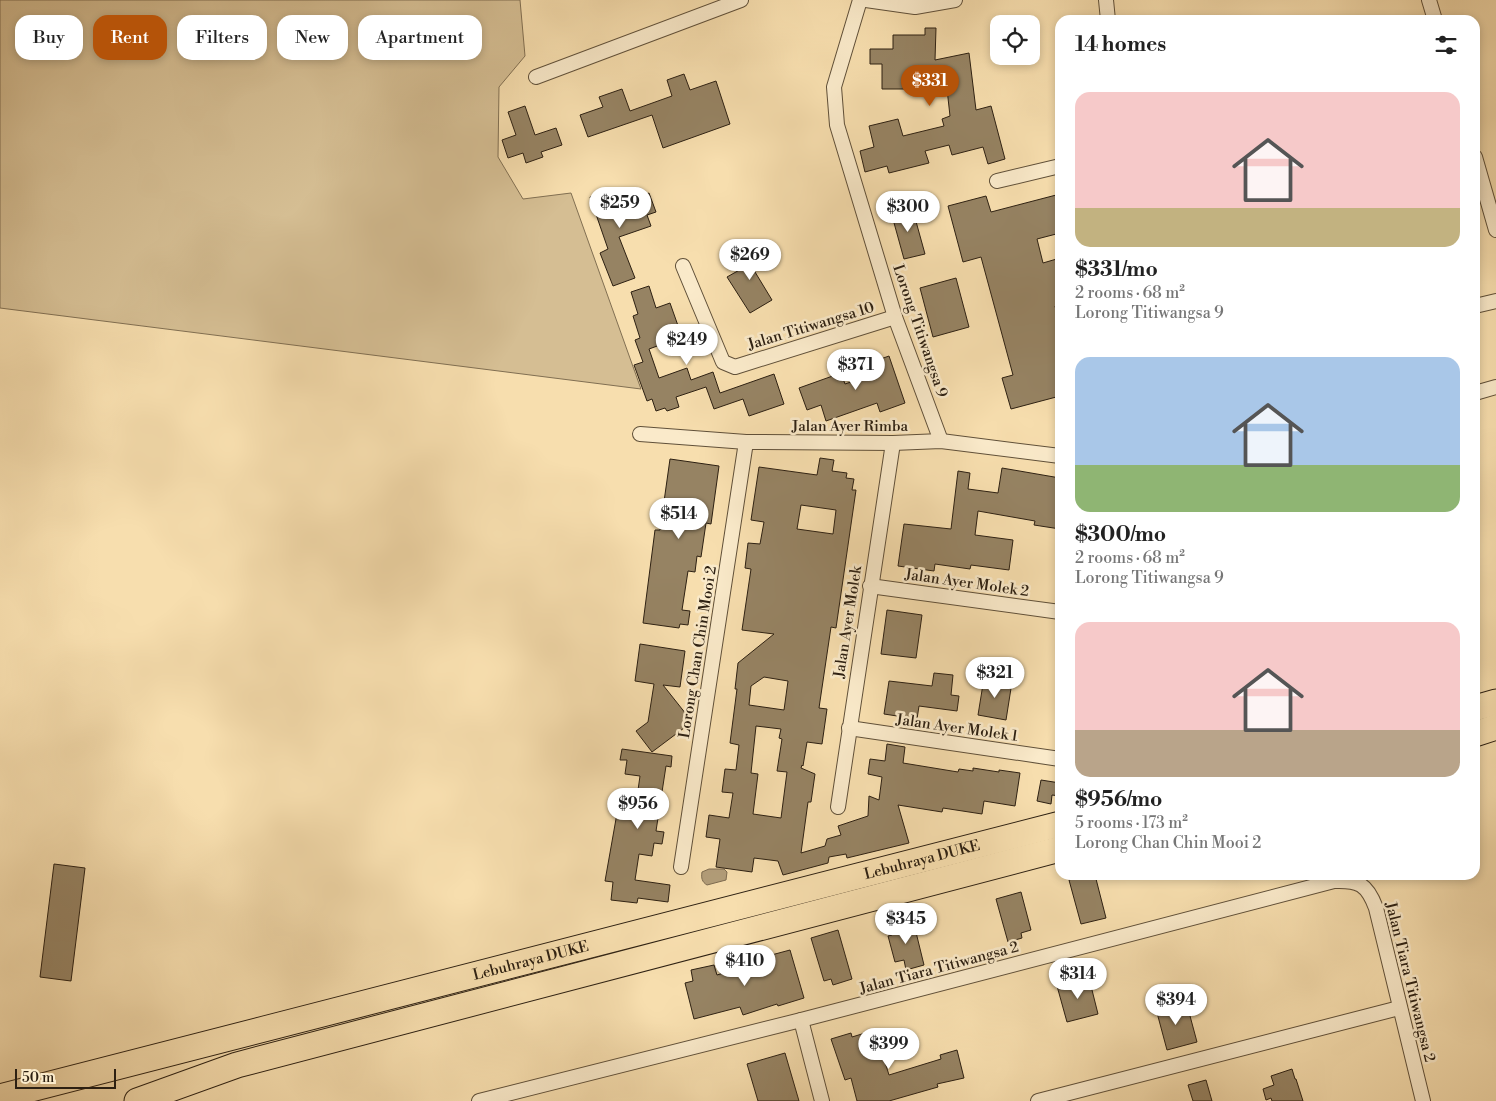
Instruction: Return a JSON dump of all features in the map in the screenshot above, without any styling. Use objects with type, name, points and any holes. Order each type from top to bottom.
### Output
[{"type":"highway","points":[[1480,707],[1496,702]]},
{"type":"highway","points":[[1480,732],[1496,727]]},
{"type":"highway","points":[[1480,745],[1496,742]]},
{"type":"highway","name":"Lebuhraya DUKE","points":[[0,1097],[1055,825]]},
{"type":"highway","name":"Lebuhraya DUKE","points":[[137,1101],[238,1065],[1055,850]]},
{"type":"street","points":[[536,77],[738,0]]},
{"type":"street","name":"Lorong Titiwangsa 9","points":[[860,0],[834,87],[837,126],[895,317],[941,441]]},
{"type":"street","points":[[866,0],[915,7],[955,0]]},
{"type":"street","points":[[1106,0],[1108,15]]},
{"type":"street","points":[[1430,0],[1434,15]]},
{"type":"street","points":[[997,181],[1055,167]]},
{"type":"street","points":[[1480,173],[1495,222]]},
{"type":"street","name":"Jalan Titiwangsa 10","points":[[683,266],[723,362],[736,367],[895,317]]},
{"type":"street","points":[[1480,305],[1496,301]]},
{"type":"street","points":[[1480,392],[1496,387]]},
{"type":"street","name":"Jalan Ayer Rimba","points":[[640,434],[746,442],[893,443],[941,441],[1055,455]]},
{"type":"street","name":"Lorong Chan Chin Mooi 2","points":[[682,866],[746,442]]},
{"type":"street","name":"Jalan Ayer Molek","points":[[838,807],[893,443]]},
{"type":"street","name":"Jalan Ayer Molek 2","points":[[870,586],[1055,611]]},
{"type":"street","name":"Jalan Ayer Molek 1","points":[[849,728],[1055,759]]},
{"type":"street","name":"Jalan Tiara Titiwangsa 2","points":[[479,1101],[801,1020],[1334,881],[1350,880],[1362,885],[1371,895],[1373,901],[1423,1101]]},
{"type":"street","points":[[1038,1101],[1399,1008]]},
{"type":"street","points":[[801,1020],[822,1101]]},
{"type":"shaded area","points":[[0,0],[520,0],[525,56],[499,87],[498,157],[523,199],[571,193],[641,389],[0,308]]},
{"type":"shaded area","points":[[709,869],[724,869],[727,872],[726,880],[707,885],[703,881],[702,872]]},
{"type":"building","points":[[925,28],[936,28],[935,60],[969,53],[976,110],[991,106],[1005,159],[988,164],[983,147],[952,155],[949,145],[925,151],[929,163],[889,173],[887,166],[865,172],[860,151],[874,147],[869,126],[898,119],[903,136],[944,126],[942,119],[950,116],[947,89],[882,89],[882,64],[870,64],[870,49],[893,49],[893,35],[925,35]]},
{"type":"building","points":[[684,74],[690,90],[716,81],[730,124],[663,148],[652,115],[588,137],[580,115],[603,107],[599,97],[622,89],[630,111],[672,96],[667,80]]},
{"type":"building","points":[[525,106],[535,135],[556,128],[562,145],[541,152],[543,157],[526,163],[523,153],[508,158],[502,140],[516,135],[508,112]]},
{"type":"building","points":[[618,188],[623,203],[649,193],[656,212],[647,215],[651,226],[619,237],[635,278],[613,286],[600,253],[608,249],[590,197]]},
{"type":"building","points":[[1055,195],[1055,234],[1037,239],[1043,263],[1055,259],[1055,397],[1011,409],[1002,378],[1013,375],[981,257],[963,262],[948,206],[986,196],[991,212]]},
{"type":"building","points":[[912,207],[925,254],[904,259],[891,212]]},
{"type":"building","points":[[759,245],[767,258],[752,267],[772,300],[750,313],[727,277],[743,268],[737,258]]},
{"type":"building","points":[[956,278],[969,327],[933,337],[920,288]]},
{"type":"building","points":[[649,286],[656,308],[670,303],[682,337],[649,349],[659,378],[687,368],[691,380],[713,372],[720,393],[774,374],[784,404],[749,416],[743,399],[714,409],[706,387],[676,397],[679,407],[667,411],[665,408],[656,411],[652,399],[647,401],[634,365],[643,362],[635,340],[640,338],[633,316],[638,314],[631,292]]},
{"type":"building","points":[[889,356],[905,403],[880,412],[877,403],[826,421],[821,405],[807,410],[799,388],[841,373],[845,384],[868,376],[864,365]]},
{"type":"building","points":[[820,458],[834,460],[832,471],[847,473],[846,478],[854,479],[852,490],[856,490],[836,628],[831,627],[819,708],[827,709],[822,744],[807,742],[801,768],[815,774],[811,802],[808,802],[801,853],[825,846],[827,839],[841,835],[838,826],[868,816],[869,796],[879,800],[882,777],[868,774],[870,759],[885,761],[887,744],[905,747],[903,763],[958,772],[959,769],[973,771],[973,768],[1020,773],[1015,806],[984,801],[982,814],[943,808],[942,812],[898,805],[909,843],[847,858],[846,854],[829,857],[828,863],[783,875],[778,861],[754,858],[752,872],[716,867],[720,839],[706,837],[709,815],[729,818],[733,793],[722,792],[725,769],[736,770],[739,745],[730,743],[737,689],[735,689],[738,663],[774,634],[742,630],[751,569],[745,568],[748,543],[760,544],[764,522],[751,520],[759,467],[817,475]],"holes":[[[801,505],[836,510],[833,534],[797,529]],[[764,677],[788,681],[784,710],[749,705],[751,686]],[[756,726],[781,729],[779,738],[782,739],[777,771],[787,772],[781,818],[753,814],[758,774],[751,773]]]},
{"type":"building","points":[[670,459],[719,466],[711,524],[706,523],[701,557],[697,556],[695,572],[688,571],[682,610],[690,611],[688,625],[680,624],[679,628],[643,623],[655,530],[660,530]]},
{"type":"building","points":[[1002,468],[1055,477],[1055,528],[1034,525],[1035,521],[978,511],[975,535],[1013,540],[1009,570],[971,565],[970,569],[935,564],[934,571],[898,566],[904,524],[951,529],[958,471],[970,473],[968,489],[998,493]]},
{"type":"building","points":[[887,610],[922,615],[916,658],[881,654]]},
{"type":"building","points":[[640,644],[685,651],[680,687],[663,685],[686,714],[684,728],[652,752],[636,731],[648,722],[654,684],[635,681]]},
{"type":"building","points":[[934,673],[953,675],[951,695],[959,696],[957,711],[919,706],[917,719],[884,714],[889,681],[932,686]]},
{"type":"building","points":[[984,678],[1012,682],[1006,720],[978,715]]},
{"type":"building","points":[[622,749],[672,756],[671,767],[666,766],[656,831],[664,832],[662,844],[654,843],[652,856],[639,854],[635,880],[670,885],[668,902],[638,898],[637,903],[611,900],[613,882],[605,881],[619,802],[636,804],[640,776],[625,774],[627,760],[620,760]]},
{"type":"building","points":[[1041,780],[1055,782],[1055,795],[1052,795],[1051,804],[1037,801]]},
{"type":"building","points":[[54,864],[85,868],[71,981],[40,977]]},
{"type":"building","points":[[1069,880],[1096,880],[1106,918],[1081,924]]},
{"type":"building","points":[[1021,892],[1031,930],[1021,933],[1022,938],[1008,942],[996,899]]},
{"type":"building","points":[[913,920],[924,965],[906,970],[904,960],[895,962],[888,936],[892,935],[889,926]]},
{"type":"building","points":[[838,930],[852,979],[833,985],[831,979],[824,981],[811,938]]},
{"type":"building","points":[[790,950],[804,998],[743,1015],[740,1007],[694,1019],[685,983],[693,981],[691,970],[714,965],[717,975],[743,967],[744,972],[767,965],[764,957]]},
{"type":"building","points":[[1089,978],[1098,1014],[1067,1022],[1057,986]]},
{"type":"building","points":[[1186,1001],[1197,1042],[1167,1050],[1156,1009]]},
{"type":"building","points":[[875,1030],[889,1075],[941,1059],[940,1055],[957,1050],[964,1078],[937,1084],[938,1087],[889,1101],[857,1101],[851,1078],[845,1080],[831,1039],[851,1033],[852,1037]]},
{"type":"building","points":[[785,1053],[799,1101],[758,1101],[747,1064]]},
{"type":"building","points":[[1292,1069],[1303,1101],[1272,1101],[1271,1098],[1266,1100],[1263,1089],[1274,1085],[1271,1076]]},
{"type":"building","points":[[1206,1080],[1212,1101],[1193,1101],[1188,1085]]}]
